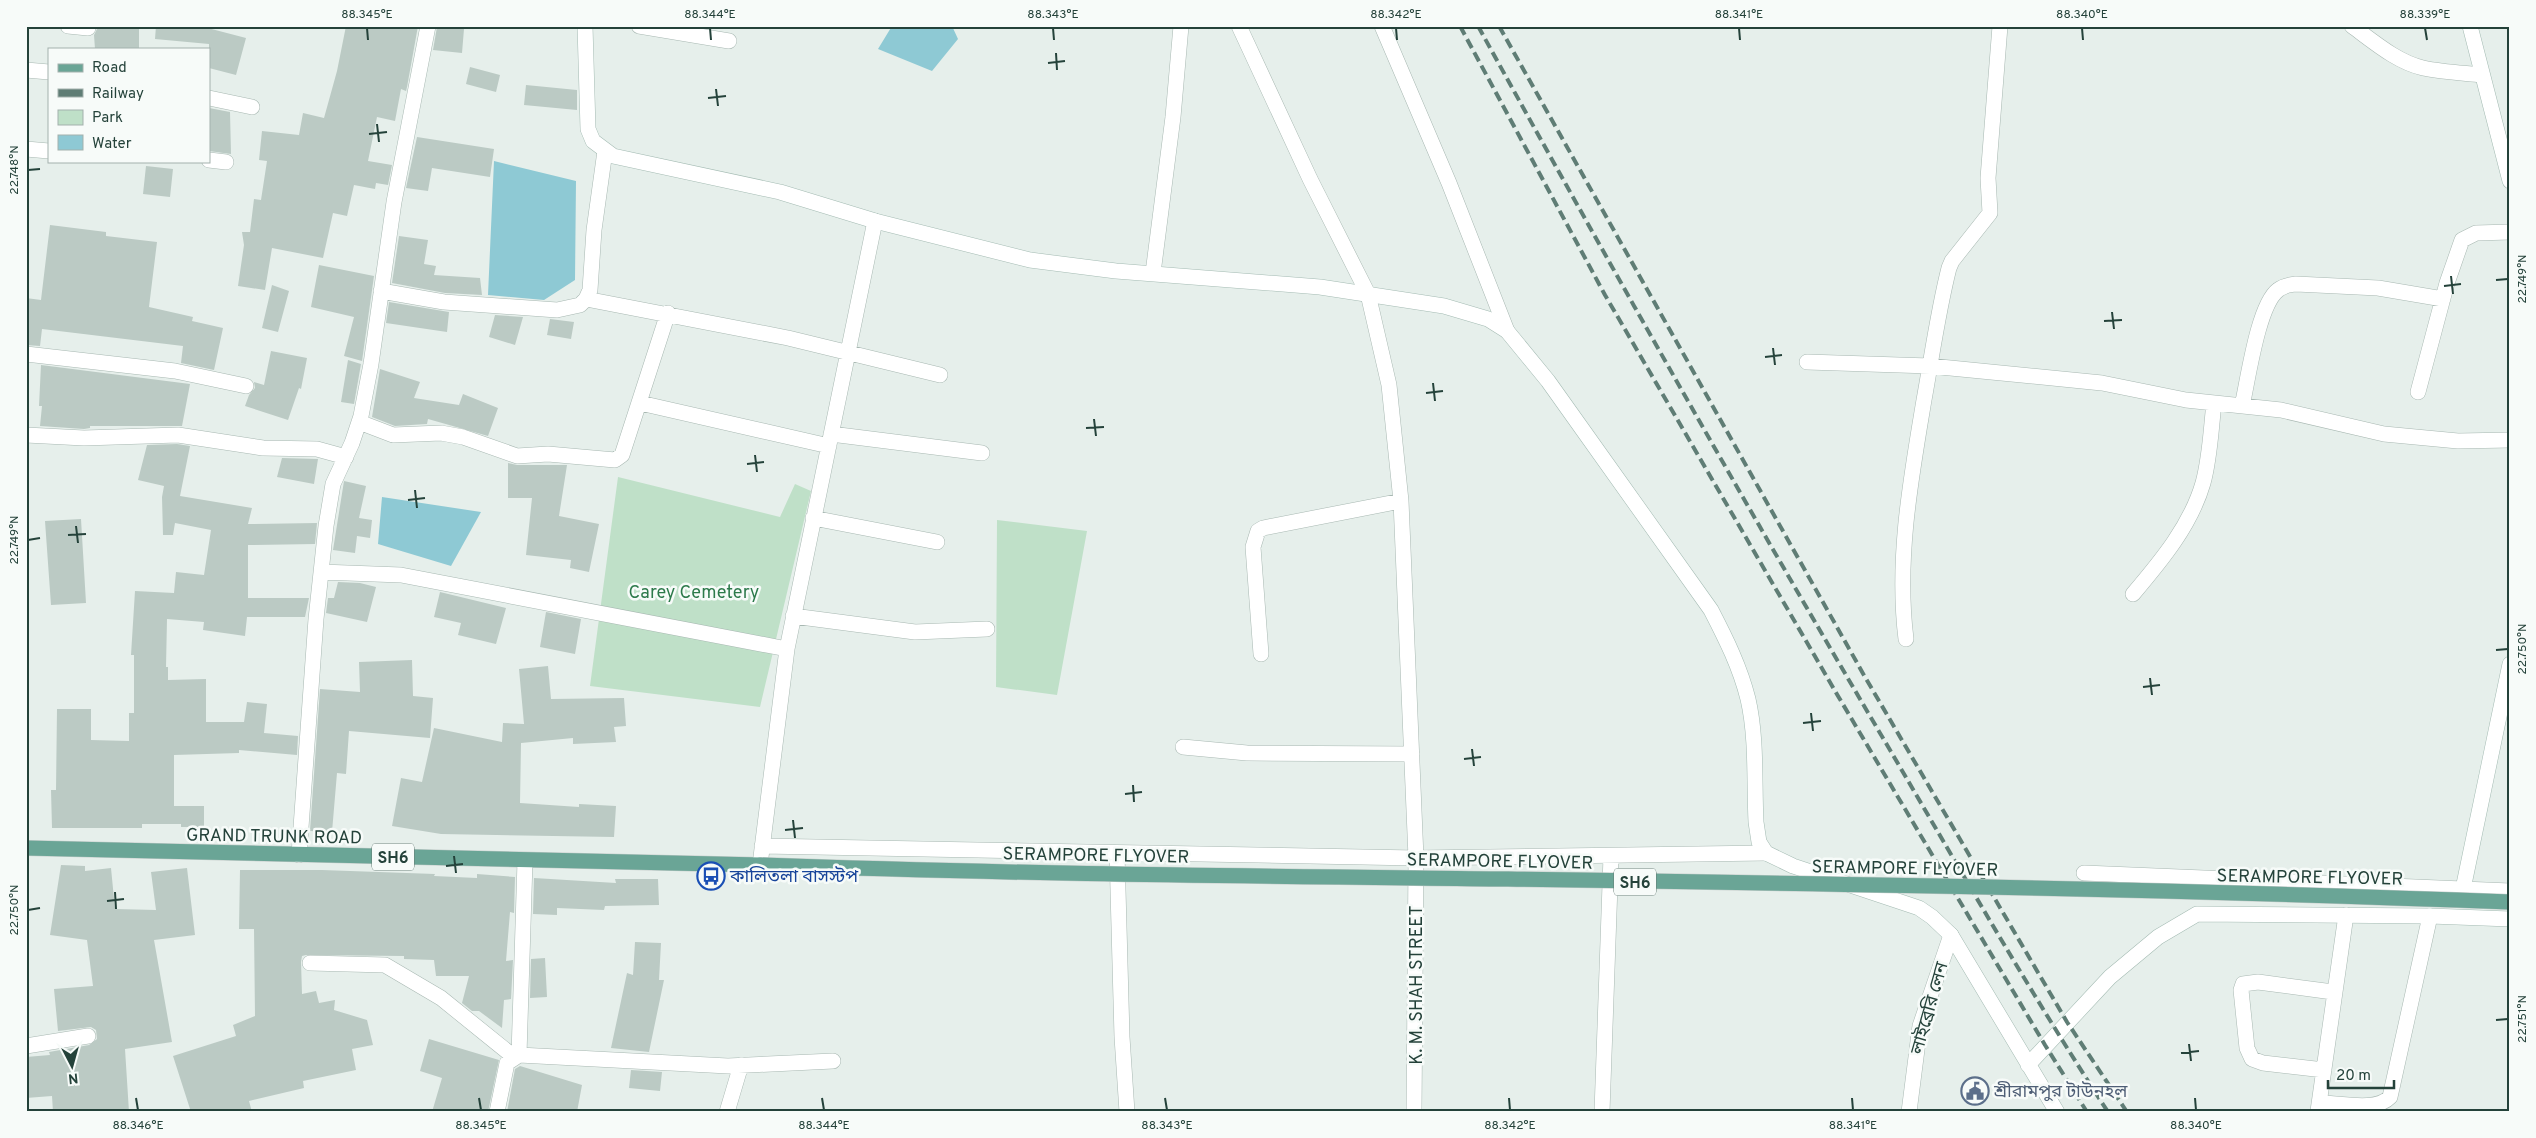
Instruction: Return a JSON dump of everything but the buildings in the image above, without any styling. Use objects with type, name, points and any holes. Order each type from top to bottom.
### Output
[{"type":"main road","name":"GRAND TRUNK ROAD","points":[[26,848],[760,865]]},
{"type":"main road","name":"SERAMPORE FLYOVER","points":[[760,865],[933,871],[2264,894],[2510,902]]},
{"type":"street","points":[[68,26],[88,28]]},
{"type":"street","points":[[299,855],[321,572],[333,484],[360,422],[394,202],[428,26]]},
{"type":"street","points":[[585,26],[588,129],[594,141],[613,156],[780,192],[875,221],[1030,260],[1071,267],[1320,287],[1368,294],[1444,306],[1475,314],[1508,331]]},
{"type":"street","points":[[639,26],[729,41]]},
{"type":"street","points":[[1153,273],[1174,117],[1181,26]]},
{"type":"street","name":"K. M. SHAH STREET","points":[[1239,26],[1310,179],[1368,294],[1386,362],[1402,501],[1416,858],[1414,1112]]},
{"type":"street","points":[[1382,26],[1449,183],[1508,331],[1584,427],[1711,610],[1724,634],[1738,666],[1748,699],[1752,720],[1756,822],[1759,842],[1766,853]]},
{"type":"street","points":[[1906,639],[1902,610],[1903,556],[1915,453],[1930,366],[1952,261],[1988,218],[1991,208],[1990,152],[2000,26]]},
{"type":"street","points":[[2352,26],[2380,46],[2409,63],[2423,68],[2482,75]]},
{"type":"street","points":[[2470,26],[2510,181]]},
{"type":"street","points":[[26,70],[48,72]]},
{"type":"street","points":[[210,98],[252,107]]},
{"type":"street","points":[[26,149],[48,151]]},
{"type":"street","points":[[381,291],[444,302],[557,310],[580,304],[586,299],[591,278],[594,230],[605,151]]},
{"type":"street","points":[[210,160],[226,162]]},
{"type":"street","points":[[760,865],[787,649],[875,221]]},
{"type":"street","points":[[2418,392],[2443,299],[2462,240],[2476,233],[2510,232]]},
{"type":"street","points":[[2242,406],[2262,318],[2270,300],[2278,290],[2286,285],[2378,288],[2443,299]]},
{"type":"street","points":[[586,299],[668,313],[940,375]]},
{"type":"street","points":[[360,422],[393,435],[441,433],[463,437],[517,456],[548,454],[615,460],[622,455],[668,313]]},
{"type":"street","points":[[26,354],[175,372],[246,386]]},
{"type":"street","points":[[1806,362],[1930,366],[2102,384],[2214,403],[2281,410],[2384,434],[2458,441],[2510,440]]},
{"type":"street","points":[[640,403],[830,440],[982,453]]},
{"type":"street","points":[[2133,594],[2159,564],[2195,504],[2207,465],[2214,403]]},
{"type":"street","points":[[26,434],[84,438],[178,435],[263,448],[317,449],[346,457]]},
{"type":"street","points":[[1261,654],[1253,547],[1258,531],[1263,528],[1402,501]]},
{"type":"street","points":[[813,518],[938,542]]},
{"type":"street","points":[[321,572],[401,575],[787,649]]},
{"type":"street","points":[[793,616],[916,632],[988,629]]},
{"type":"street","points":[[2463,889],[2506,701],[2510,664]]},
{"type":"street","points":[[1183,747],[1265,754],[1412,754]]},
{"type":"street","points":[[762,846],[1416,858],[1766,853],[1792,866],[1920,908],[1932,917],[1951,935],[2058,1112]]},
{"type":"street","points":[[1117,853],[1122,1037],[1127,1112]]},
{"type":"street","points":[[1602,1112],[1611,856]]},
{"type":"street","points":[[497,1112],[506,1064],[516,1056],[525,861]]},
{"type":"street","points":[[2084,873],[2510,891]]},
{"type":"street","points":[[2028,1065],[2110,977],[2158,937],[2192,916],[2202,913],[2510,919]]},
{"type":"street","points":[[2346,915],[2333,992],[2320,1107],[2380,1105],[2390,1097],[2430,916]]},
{"type":"street","name":"লাইব্রেরি লেন","points":[[1909,1112],[1920,1026],[1951,935]]},
{"type":"street","points":[[310,964],[385,965],[441,998],[516,1056],[652,1063],[741,1065],[833,1061]]},
{"type":"street","points":[[2324,1070],[2263,1063],[2252,1059],[2247,1048],[2241,990],[2243,984],[2258,982],[2333,992]]},
{"type":"street","points":[[26,1046],[88,1036]]},
{"type":"street","points":[[727,1112],[741,1065]]},
{"type":"green space","name":"Carey Cemetery","points":[[618,477],[780,517],[795,484],[811,491],[760,707],[590,686]]},
{"type":"green space","points":[[997,520],[1087,531],[1057,695],[996,687]]},
{"type":"water","points":[[892,26],[952,26],[958,39],[932,71],[878,49]]},
{"type":"water","points":[[494,161],[576,181],[575,280],[544,300],[488,295]]},
{"type":"water","points":[[382,497],[481,512],[451,566],[378,544]]},
{"type":"railway","points":[[1460,26],[1605,295],[1838,696],[2045,1045],[2087,1112]]},
{"type":"railway","points":[[1478,26],[1630,299],[1785,570],[2051,1023],[2108,1112]]},
{"type":"railway","points":[[1499,26],[1865,677],[2067,1022],[2127,1112]]},
{"type":"place","name":"কালিতলা বাসস্টপ","points":[[711,876]]},
{"type":"place","name":"শ্রীরামপুর টাউনহল","points":[[1975,1091]]}]
